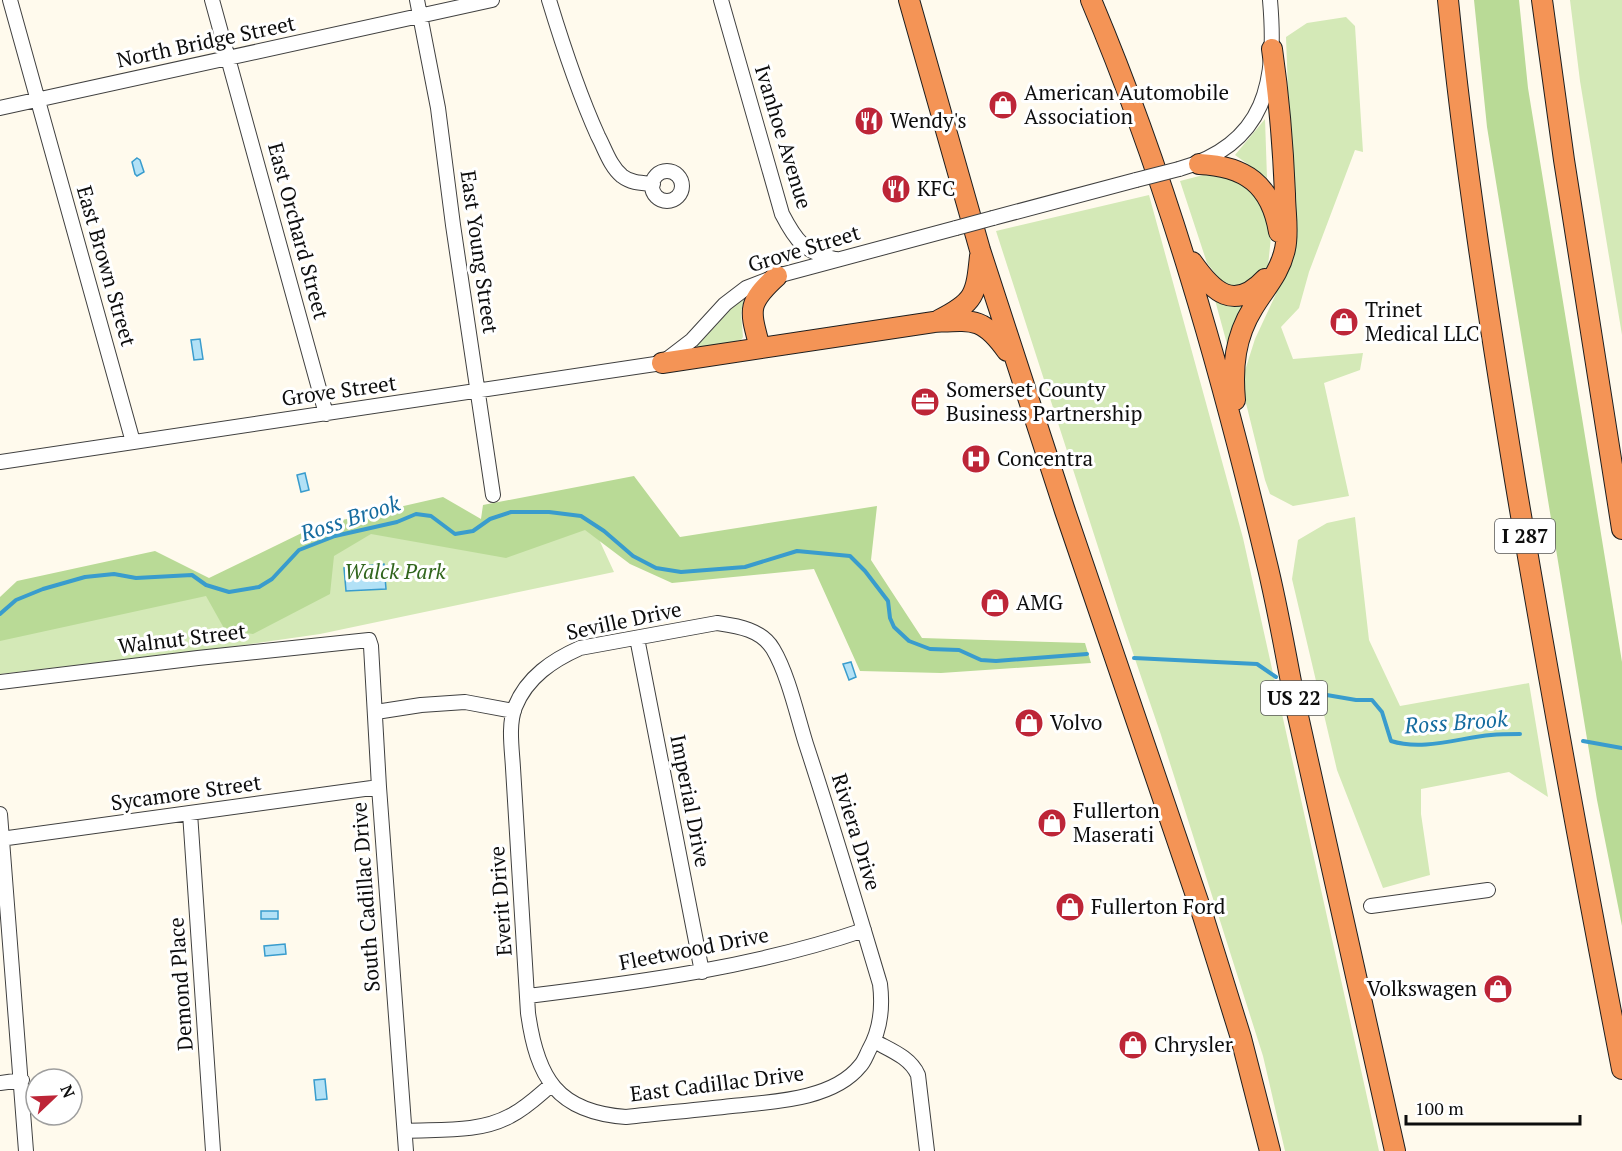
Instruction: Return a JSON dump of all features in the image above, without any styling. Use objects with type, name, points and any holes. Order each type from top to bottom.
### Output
[{"type":"highway","points":[[909,0],[980,250],[1065,512],[1181,849],[1240,1038],[1270,1151]]},
{"type":"highway","name":"US 22","points":[[1091,0],[1156,169],[1211,346],[1245,471],[1268,564],[1298,714],[1395,1151]]},
{"type":"highway","name":"I 287","points":[[1448,0],[1474,226],[1498,374],[1535,599],[1622,1069]]},
{"type":"highway","points":[[1542,0],[1564,160],[1622,529]]},
{"type":"highway","points":[[1245,471],[1234,393],[1233,373],[1236,351],[1247,319],[1281,264],[1287,240],[1284,170],[1272,49]]},
{"type":"highway","points":[[1181,248],[1206,282],[1226,295],[1238,296],[1248,294],[1258,287],[1272,269],[1277,255],[1279,243],[1277,222],[1260,188],[1236,169],[1220,165],[1199,164]]},
{"type":"highway","points":[[934,322],[958,310],[970,299],[977,279],[980,250]]},
{"type":"highway","points":[[760,348],[753,320],[753,302],[757,295],[777,276]]},
{"type":"highway","points":[[663,363],[934,322],[970,321],[979,323],[993,332],[1016,363]]},
{"type":"street","name":"East Brown Street","points":[[10,0],[134,442]]},
{"type":"street","name":"East Orchard Street","points":[[212,0],[326,414]]},
{"type":"street","name":"East Young Street","points":[[417,0],[438,108],[493,495]]},
{"type":"street","name":"North Bridge Street","points":[[0,108],[492,0]]},
{"type":"street","points":[[549,0],[584,104],[609,159],[621,175],[634,183],[653,184]]},
{"type":"street","name":"Grove Street","points":[[0,462],[663,363],[701,331],[736,294],[759,282],[1199,164],[1221,152],[1241,136],[1250,125],[1268,85],[1272,49],[1270,0]]},
{"type":"street","name":"Ivanhoe Avenue","points":[[722,2],[782,214],[793,236],[804,248],[819,256],[837,260]]},
{"type":"street","name":"Seville Drive","points":[[514,711],[525,688],[545,666],[580,648],[717,623],[740,626],[757,633],[765,641]]},
{"type":"street","name":"Imperial Drive","points":[[637,638],[702,972]]},
{"type":"street","name":"Walnut Street","points":[[0,682],[210,656],[369,640]]},
{"type":"street","name":"South Cadillac Drive","points":[[369,640],[406,1151]]},
{"type":"street","name":"Riviera Drive","points":[[765,641],[772,647],[781,668],[880,984],[883,1005],[874,1041]]},
{"type":"street","points":[[375,712],[421,705],[465,702],[514,711]]},
{"type":"street","name":"Everit Drive","points":[[514,711],[513,768],[532,1041],[542,1069],[551,1085]]},
{"type":"street","name":"Sycamore Street","points":[[2,839],[379,787]]},
{"type":"street","name":"Demond Place","points":[[190,813],[213,1151]]},
{"type":"street","points":[[0,814],[26,1151]]},
{"type":"street","points":[[1371,906],[1488,890]]},
{"type":"street","name":"Fleetwood Drive","points":[[528,996],[639,983],[702,972],[812,947],[864,930]]},
{"type":"street","points":[[874,1041],[910,1062],[915,1068],[918,1075],[927,1151]]},
{"type":"street","name":"East Cadillac Drive","points":[[551,1085],[574,1103],[605,1115],[627,1117],[782,1100],[816,1093],[852,1075],[861,1066],[874,1041]]},
{"type":"street","points":[[0,1083],[22,1080]]},
{"type":"street","points":[[405,1131],[494,1124],[525,1107],[551,1085]]},
{"type":"green space","points":[[1474,0],[1519,0],[1528,88],[1622,662],[1622,926],[1597,800],[1487,127]]},
{"type":"green space","points":[[1570,0],[1622,0],[1622,335],[1580,81]]},
{"type":"green space","points":[[1346,17],[1355,26],[1363,152],[1355,150],[1309,272],[1299,308],[1281,327],[1293,359],[1363,353],[1360,370],[1324,383],[1349,496],[1293,506],[1270,494],[1241,383],[1255,339],[1294,255],[1286,37],[1307,23]]},
{"type":"green space","points":[[1265,119],[1267,178],[1235,155]]},
{"type":"green space","points":[[1215,172],[1245,182],[1264,200],[1272,227],[1268,266],[1251,286],[1225,286],[1207,263],[1180,181]]},
{"type":"green space","points":[[1149,195],[1243,538],[1379,1151],[1285,1151],[1263,1056],[996,231]]},
{"type":"green space","points":[[743,296],[741,314],[743,337],[741,340],[698,349],[697,346]]},
{"type":"green space","points":[[1215,300],[1230,304],[1247,304],[1227,344]]},
{"type":"green space","points":[[634,476],[680,537],[877,506],[871,560],[922,638],[1085,643],[1091,663],[941,673],[860,671],[814,569],[672,583],[630,564],[585,530],[506,558],[371,534],[334,556],[330,594],[253,634],[225,630],[206,596],[0,641],[0,597],[17,581],[155,551],[209,578],[316,526],[443,497],[481,519],[483,505]]},
{"type":"green space","points":[[1355,517],[1369,640],[1400,706],[1529,683],[1548,797],[1509,772],[1421,789],[1421,814],[1430,875],[1383,888],[1337,770],[1292,579],[1298,540],[1327,523]]},
{"type":"green space","name":"Walck Park","points":[[591,522],[614,572],[320,634],[223,648],[0,674],[0,622],[183,581],[219,598],[304,555],[386,528]]},
{"type":"water","points":[[137,158],[144,172],[137,176],[132,162]]},
{"type":"water","points":[[200,339],[203,359],[194,360],[191,340]]},
{"type":"water","points":[[305,473],[309,490],[301,492],[297,475]]},
{"type":"water","points":[[384,564],[386,589],[346,591],[344,568]]},
{"type":"water","points":[[851,662],[856,677],[849,680],[843,664]]},
{"type":"water","points":[[261,911],[278,911],[278,919],[261,919]]},
{"type":"water","points":[[285,944],[286,954],[265,956],[264,946]]},
{"type":"water","points":[[325,1079],[327,1099],[316,1100],[314,1080]]},
{"type":"waterway","name":"Ross Brook","points":[[0,614],[16,600],[43,589],[85,577],[114,574],[136,578],[192,575],[206,585],[229,592],[259,587],[272,579],[299,550],[335,536],[397,522],[416,514],[431,516],[455,534],[473,531],[490,519],[511,512],[549,512],[581,516],[604,531],[633,556],[656,568],[681,572],[745,567],[797,551],[850,556],[888,601],[890,618],[894,627],[909,641],[930,649],[959,650],[981,660],[996,661],[1087,654]]},
{"type":"waterway","name":"Ross Brook","points":[[1134,658],[1257,664],[1276,677]]},
{"type":"waterway","name":"Ross Brook","points":[[1315,693],[1356,700],[1372,700],[1382,712],[1391,741],[1403,744],[1441,743],[1491,735],[1520,734]]},
{"type":"waterway","name":"Ross Brook","points":[[1583,741],[1622,748]]},
{"type":"place","name":"American Automobile Association","points":[[1003,105]]},
{"type":"place","name":"Wendy's","points":[[869,121]]},
{"type":"place","name":"KFC","points":[[896,189]]},
{"type":"place","name":"Trinet Medical LLC","points":[[1344,322]]},
{"type":"place","name":"Somerset County Business Partnership","points":[[925,402]]},
{"type":"place","name":"Concentra","points":[[976,459]]},
{"type":"place","name":"AMG","points":[[995,603]]},
{"type":"place","name":"Volvo","points":[[1029,723]]},
{"type":"place","name":"Fullerton Maserati","points":[[1052,823]]},
{"type":"place","name":"Fullerton Ford","points":[[1070,907]]},
{"type":"place","name":"Volkswagen","points":[[1498,989]]},
{"type":"place","name":"Chrysler","points":[[1133,1045]]}]
